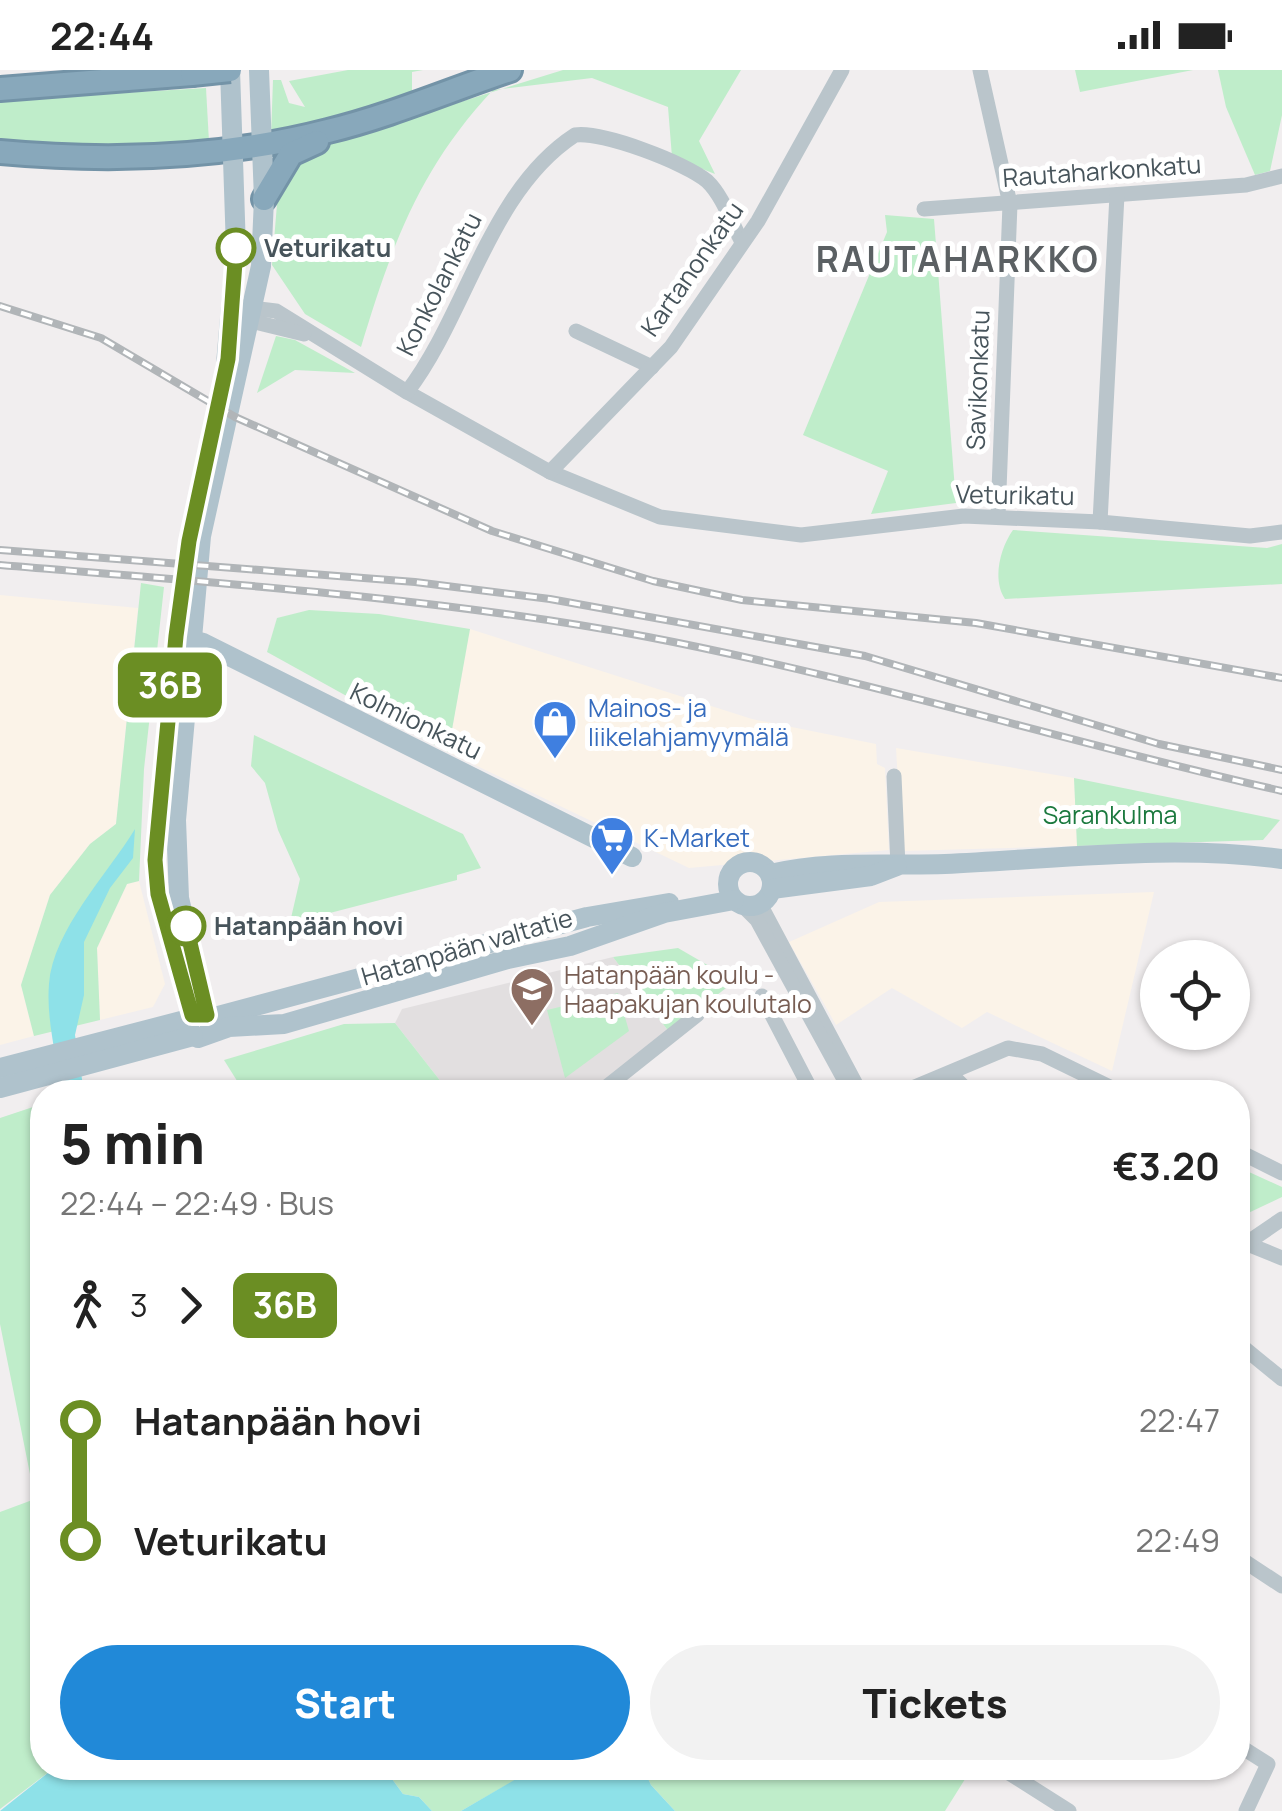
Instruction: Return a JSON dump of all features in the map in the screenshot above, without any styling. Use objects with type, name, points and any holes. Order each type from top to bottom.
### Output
[{"type":"highway","points":[[0,89],[230,70]]},
{"type":"highway","points":[[264,199],[291,154],[352,125],[510,70]]},
{"type":"highway","points":[[0,152],[92,157],[233,148],[352,125]]},
{"type":"main road","points":[[230,70],[246,312]]},
{"type":"main road","points":[[203,1018],[156,877],[160,784],[201,536],[246,312],[264,199],[259,70]]},
{"type":"main road","name":"Kolmionkatu","points":[[183,638],[632,857]]},
{"type":"main road","points":[[751,894],[847,862],[898,866],[1200,851],[1282,860]]},
{"type":"main road","name":"Hatanpään valtatie","points":[[203,1018],[288,1023],[508,959],[570,946],[664,914],[751,894]]},
{"type":"main road","name":"Hatanpään valtatie","points":[[0,1088],[52,1064],[203,1018],[603,913],[751,894]]},
{"type":"main road","name":"Hatanpään valtatie","points":[[0,1068],[52,1064]]},
{"type":"street","name":"Kartanonkatu","points":[[550,472],[671,347],[742,242],[842,70]]},
{"type":"street","name":"Savikonkatu","points":[[980,70],[1010,204],[998,516]]},
{"type":"street","name":"Konkolankatu","points":[[408,392],[442,342],[506,210],[575,135],[587,133],[620,142],[706,181],[742,242]]},
{"type":"street","name":"Rautaharkonkatu","points":[[924,209],[1246,185],[1282,176]]},
{"type":"street","points":[[1100,522],[1116,196]]},
{"type":"street","name":"Veturikatu","points":[[246,312],[313,336],[550,472],[660,518],[770,534],[839,532],[998,516],[1250,536],[1282,532]]},
{"type":"street","points":[[576,331],[652,366]]},
{"type":"street","points":[[894,776],[898,866]]},
{"type":"street","points":[[751,894],[757,920],[844,1080]]},
{"type":"street","points":[[751,894],[853,1080]]},
{"type":"street","points":[[762,996],[806,1080]]},
{"type":"street","points":[[615,1080],[698,1015]]},
{"type":"street","points":[[934,1080],[1014,1048],[1042,1054],[1095,1080]]},
{"type":"street","points":[[950,1074],[956,1080]]},
{"type":"street","points":[[1250,1158],[1282,1173]]},
{"type":"street","points":[[1250,1240],[1282,1219]]},
{"type":"street","points":[[1250,1249],[1282,1258]]},
{"type":"street","points":[[1250,1353],[1282,1379]]},
{"type":"street","points":[[1250,1565],[1282,1586]]},
{"type":"street","points":[[1246,1811],[1268,1764],[1250,1753]]},
{"type":"street","points":[[1020,1780],[1070,1811]]},
{"type":"shaded area","points":[[0,595],[138,608],[116,824],[90,844],[50,895],[21,985],[34,1036],[0,1045]]},
{"type":"shaded area","points":[[470,629],[752,719],[876,744],[877,764],[885,768],[889,850],[689,868],[448,752]]},
{"type":"shaded area","points":[[896,748],[1074,778],[1077,846],[902,851]]},
{"type":"shaded area","points":[[139,881],[165,984],[153,1007],[100,1020],[97,948],[127,884]]},
{"type":"shaded area","points":[[1154,892],[1112,1071],[987,1012],[962,1028],[892,988],[836,1025],[789,942],[879,902]]},
{"type":"shaded area","name":"Hatanpään koulu - Haapakujan koulutalo","points":[[613,957],[669,1032],[607,1080],[440,1080],[395,1023],[402,1009]]},
{"type":"green space","points":[[348,70],[423,70],[412,72],[412,95],[354,116],[271,136],[273,80],[281,80],[289,103],[305,107],[289,81]]},
{"type":"green space","points":[[563,70],[741,70],[699,141],[715,174],[672,157],[668,107],[592,78],[502,89]]},
{"type":"green space","points":[[1075,70],[1193,70],[1080,92]]},
{"type":"green space","points":[[1218,70],[1282,70],[1282,115],[1270,171],[1255,175],[1226,107]]},
{"type":"green space","points":[[206,88],[209,142],[90,147],[0,143],[0,100]]},
{"type":"green space","points":[[491,92],[446,149],[411,210],[384,275],[361,347],[305,314],[272,265],[278,192],[290,165],[322,145]]},
{"type":"green space","points":[[885,215],[934,219],[956,503],[871,514],[888,471],[803,435],[887,232]]},
{"type":"green space","points":[[276,336],[295,340],[355,373],[295,370],[257,393]]},
{"type":"green space","points":[[1013,530],[1267,548],[1282,544],[1282,584],[1005,599],[999,583],[999,564]]},
{"type":"green space","points":[[141,583],[164,587],[144,769],[139,881],[127,884],[97,948],[100,1020],[34,1036],[21,985],[50,895],[90,844],[116,824]]},
{"type":"green space","points":[[309,610],[379,614],[470,629],[448,752],[267,652],[277,618]]},
{"type":"green space","points":[[254,735],[463,834],[481,868],[457,875],[457,880],[299,921],[291,918],[300,879],[278,830],[265,783],[251,766]]},
{"type":"green space","name":"Sarankulma","points":[[1074,778],[1280,820],[1263,840],[1077,846]]},
{"type":"green space","points":[[678,948],[716,970],[730,985],[669,1032],[613,957]]},
{"type":"green space","points":[[618,993],[629,1031],[565,1078],[547,1010]]},
{"type":"green space","points":[[395,1023],[440,1080],[236,1080],[224,1060],[344,1024]]},
{"type":"green space","points":[[30,1108],[30,1474],[0,1324],[0,1118]]},
{"type":"green space","points":[[1250,1172],[1282,1187],[1282,1197],[1250,1212]]},
{"type":"green space","points":[[30,1501],[30,1780],[38,1780],[0,1809],[0,1512]]},
{"type":"green space","points":[[393,1780],[515,1780],[461,1811],[432,1811],[419,1797],[403,1794]]},
{"type":"green space","points":[[649,1780],[964,1780],[945,1811],[675,1811]]},
{"type":"water","points":[[135,829],[133,858],[110,888],[84,942],[84,995],[75,1035],[82,1080],[59,1080],[49,984],[60,943]]},
{"type":"water","points":[[39,1780],[393,1780],[403,1794],[419,1797],[432,1811],[0,1811]]},
{"type":"water","points":[[514,1780],[649,1780],[675,1811],[461,1811]]},
{"type":"railway","points":[[0,306],[101,338],[235,417],[492,531],[653,581],[742,600],[976,623],[1282,678]]},
{"type":"railway","points":[[0,550],[415,582],[550,599],[865,656],[1159,744],[1282,770]]},
{"type":"railway","points":[[0,565],[406,601],[648,637],[887,691],[1282,791]]},
{"type":"bus line","name":"36B","points":[[186,926],[207,1015],[192,1015],[158,894],[155,860],[176,636],[189,541],[228,359],[236,248]]},
{"type":"place","name":"Veturikatu","points":[[236,248]]},
{"type":"place","name":"Mainos- ja liikelahjamyymälä","points":[[555,760]]},
{"type":"place","name":"K-Market","points":[[612,876]]},
{"type":"place","name":"Hatanpään hovi","points":[[186,926]]},
{"type":"place","name":"Hatanpään koulu - Haapakujan koulutalo","points":[[532,1027]]},
{"type":"district","name":"RAUTAHARKKO","points":[[958,260]]}]
